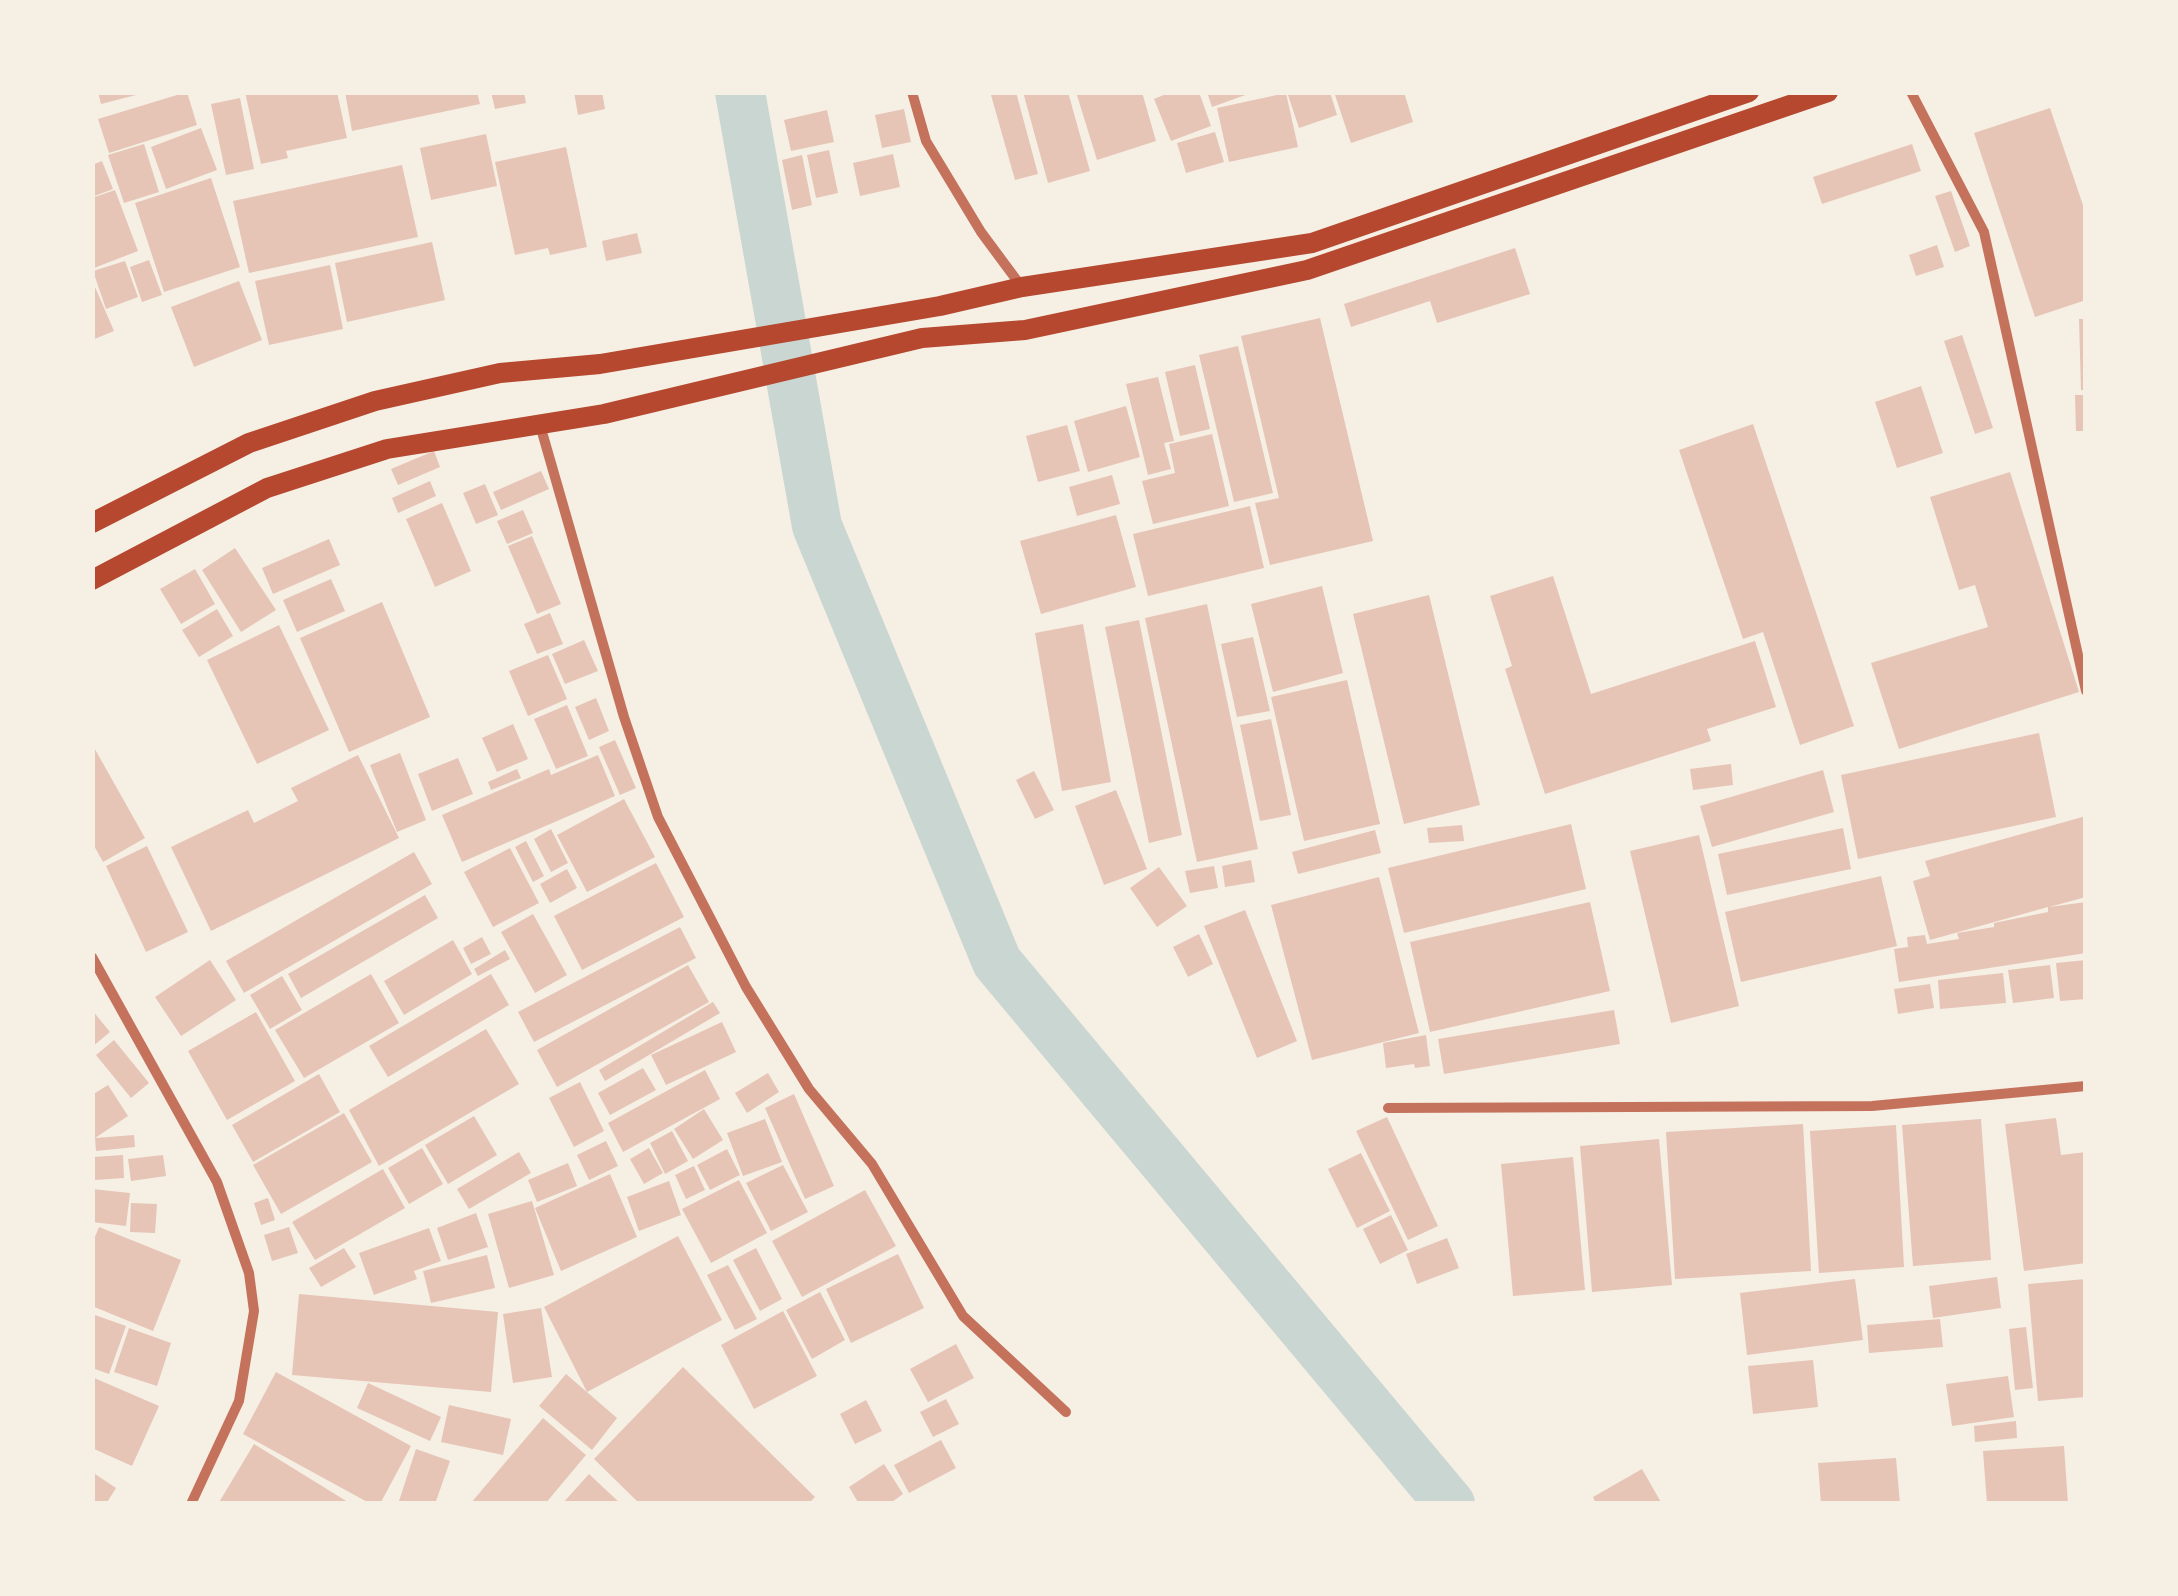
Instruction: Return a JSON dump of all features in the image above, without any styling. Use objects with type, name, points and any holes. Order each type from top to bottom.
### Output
[{"type":"main road","points":[[92,523],[248,443],[374,401],[500,373],[600,364],[940,306],[1022,287],[1312,243],[1748,92]]},
{"type":"main road","points":[[92,580],[268,488],[388,450],[604,414],[922,338],[1025,330],[1308,270],[1828,92]]},
{"type":"street","points":[[912,92],[926,141],[981,232],[1022,287]]},
{"type":"street","points":[[1911,92],[1984,232],[2086,691]]},
{"type":"street","points":[[540,426],[624,717],[658,818],[746,987],[809,1089],[872,1164],[963,1316],[1066,1412]]},
{"type":"street","points":[[92,957],[217,1182],[249,1274],[254,1311],[239,1401],[197,1502]]},
{"type":"street","points":[[1388,1108],[1872,1106],[2086,1086]]},
{"type":"building","points":[[98,92],[140,92],[140,94],[101,104]]},
{"type":"building","points":[[187,92],[197,125],[109,153],[98,119]]},
{"type":"building","points":[[245,92],[337,92],[347,138],[286,151],[288,158],[261,164]]},
{"type":"building","points":[[345,92],[477,92],[480,104],[352,131]]},
{"type":"building","points":[[491,92],[524,92],[526,103],[495,109]]},
{"type":"building","points":[[574,92],[602,92],[605,109],[578,115]]},
{"type":"building","points":[[1016,92],[1038,174],[1015,180],[991,95]]},
{"type":"building","points":[[1023,92],[1068,92],[1090,171],[1048,183]]},
{"type":"building","points":[[1076,92],[1142,92],[1156,141],[1097,160]]},
{"type":"building","points":[[1171,92],[1199,92],[1211,126],[1171,141],[1154,99]]},
{"type":"building","points":[[1207,92],[1250,92],[1251,93],[1212,107]]},
{"type":"building","points":[[1287,92],[1330,92],[1337,115],[1299,128]]},
{"type":"building","points":[[1334,92],[1404,92],[1413,122],[1351,143]]},
{"type":"building","points":[[1286,93],[1298,147],[1229,162],[1217,108]]},
{"type":"building","points":[[240,98],[254,169],[226,175],[211,104]]},
{"type":"building","points":[[2050,108],[2086,214],[2086,300],[2035,317],[1974,133]]},
{"type":"building","points":[[904,109],[911,142],[882,148],[875,115]]},
{"type":"building","points":[[827,110],[834,142],[791,151],[784,120]]},
{"type":"building","points":[[201,128],[217,170],[166,189],[151,147]]},
{"type":"building","points":[[1215,132],[1224,162],[1186,173],[1177,143]]},
{"type":"building","points":[[486,134],[497,186],[431,200],[420,148]]},
{"type":"building","points":[[144,144],[159,192],[124,203],[108,155]]},
{"type":"building","points":[[1912,144],[1921,171],[1822,204],[1813,177]]},
{"type":"building","points":[[566,147],[587,247],[550,255],[548,248],[515,255],[495,162]]},
{"type":"building","points":[[829,150],[838,193],[816,198],[807,155]]},
{"type":"building","points":[[893,154],[900,187],[860,196],[853,163]]},
{"type":"building","points":[[802,155],[812,205],[792,210],[782,160]]},
{"type":"building","points":[[102,161],[113,189],[92,197],[92,165]]},
{"type":"building","points":[[402,165],[418,237],[249,273],[233,201]]},
{"type":"building","points":[[211,178],[240,267],[164,292],[135,203]]},
{"type":"building","points":[[115,190],[138,251],[94,268],[92,198]]},
{"type":"building","points":[[1951,191],[1970,246],[1955,252],[1935,196]]},
{"type":"building","points":[[637,233],[642,253],[606,261],[602,241]]},
{"type":"building","points":[[432,242],[445,300],[347,322],[335,263]]},
{"type":"building","points":[[1937,245],[1944,267],[1916,276],[1909,255]]},
{"type":"building","points":[[1515,248],[1530,294],[1437,323],[1430,301],[1351,327],[1344,304]]},
{"type":"building","points":[[149,260],[162,295],[142,302],[130,267]]},
{"type":"building","points":[[125,261],[138,297],[106,309],[93,271]]},
{"type":"building","points":[[330,265],[343,329],[269,345],[255,281]]},
{"type":"building","points":[[92,280],[114,331],[92,340]]},
{"type":"building","points":[[239,281],[262,340],[194,367],[171,307]]},
{"type":"building","points":[[1320,318],[1373,541],[1270,565],[1255,503],[1279,498],[1241,336]]},
{"type":"building","points":[[2079,319],[2086,319],[2086,390],[2081,390]]},
{"type":"building","points":[[1962,335],[1993,428],[1975,434],[1944,341]]},
{"type":"building","points":[[1238,346],[1273,493],[1234,502],[1199,355]]},
{"type":"building","points":[[1195,365],[1210,429],[1180,436],[1165,372]]},
{"type":"building","points":[[1158,377],[1174,441],[1164,443],[1171,469],[1148,475],[1126,384]]},
{"type":"building","points":[[1921,386],[1943,453],[1897,468],[1875,402]]},
{"type":"building","points":[[2075,395],[2086,395],[2086,431],[2076,431]]},
{"type":"building","points":[[1126,406],[1140,457],[1088,472],[1074,421]]},
{"type":"building","points":[[1753,424],[1854,726],[1800,745],[1763,632],[1743,639],[1679,450]]},
{"type":"building","points":[[1067,425],[1080,471],[1038,482],[1026,436]]},
{"type":"building","points":[[1212,434],[1229,506],[1153,524],[1142,481],[1175,473],[1169,444]]},
{"type":"building","points":[[434,451],[440,467],[398,485],[391,469]]},
{"type":"building","points":[[541,471],[549,489],[501,510],[493,492]]},
{"type":"building","points":[[2010,472],[2079,692],[1899,749],[1871,663],[1988,627],[1975,585],[1959,590],[1930,497]]},
{"type":"building","points":[[1112,475],[1120,504],[1077,516],[1069,487]]},
{"type":"building","points":[[430,481],[436,496],[398,513],[392,498]]},
{"type":"building","points":[[485,484],[498,515],[476,524],[463,493]]},
{"type":"building","points":[[442,503],[471,571],[435,587],[406,519]]},
{"type":"building","points":[[1250,506],[1264,568],[1148,596],[1133,534]]},
{"type":"building","points":[[523,510],[533,533],[507,544],[497,521]]},
{"type":"building","points":[[1116,515],[1136,587],[1041,614],[1020,541]]},
{"type":"building","points":[[532,536],[561,604],[537,614],[508,546]]},
{"type":"building","points":[[329,539],[340,565],[273,594],[262,568]]},
{"type":"building","points":[[235,548],[276,610],[241,632],[202,570]]},
{"type":"building","points":[[195,569],[215,604],[181,624],[160,589]]},
{"type":"building","points":[[1553,576],[1591,694],[1755,641],[1776,707],[1707,729],[1711,741],[1545,794],[1505,669],[1512,666],[1490,596]]},
{"type":"building","points":[[331,579],[345,611],[297,632],[283,600]]},
{"type":"building","points":[[1322,586],[1343,673],[1273,692],[1251,604]]},
{"type":"building","points":[[1429,595],[1480,805],[1404,824],[1353,614]]},
{"type":"building","points":[[382,602],[430,717],[349,752],[300,638]]},
{"type":"building","points":[[1207,604],[1258,849],[1197,862],[1145,618]]},
{"type":"building","points":[[217,609],[233,636],[199,657],[182,630]]},
{"type":"building","points":[[550,613],[563,644],[537,654],[524,624]]},
{"type":"building","points":[[1139,620],[1182,835],[1149,843],[1105,627]]},
{"type":"building","points":[[1083,624],[1111,782],[1062,791],[1035,633]]},
{"type":"building","points":[[279,625],[329,730],[257,764],[207,660]]},
{"type":"building","points":[[1253,637],[1270,711],[1237,717],[1221,644]]},
{"type":"building","points":[[584,640],[598,671],[565,684],[552,654]]},
{"type":"building","points":[[548,655],[567,699],[528,716],[509,671]]},
{"type":"building","points":[[1347,680],[1380,824],[1304,841],[1271,697]]},
{"type":"building","points":[[596,698],[609,731],[589,740],[575,707]]},
{"type":"building","points":[[567,705],[588,756],[556,769],[534,719]]},
{"type":"building","points":[[1271,719],[1291,815],[1260,821],[1240,725]]},
{"type":"building","points":[[513,724],[528,759],[497,772],[482,738]]},
{"type":"building","points":[[2039,733],[2056,817],[1858,859],[1841,775]]},
{"type":"building","points":[[615,740],[636,788],[620,795],[599,747]]},
{"type":"building","points":[[92,744],[145,838],[103,862],[92,842]]},
{"type":"building","points":[[400,753],[426,820],[397,832],[370,765]]},
{"type":"building","points":[[358,755],[399,838],[211,931],[171,847],[248,810],[254,823],[298,801],[291,788]]},
{"type":"building","points":[[598,755],[615,796],[462,862],[442,815],[549,769],[551,775]]},
{"type":"building","points":[[458,758],[473,794],[432,811],[418,774]]},
{"type":"building","points":[[1731,764],[1733,785],[1693,790],[1690,769]]},
{"type":"building","points":[[517,769],[521,778],[491,790],[488,782]]},
{"type":"building","points":[[1823,770],[1834,812],[1712,847],[1700,806]]},
{"type":"building","points":[[1034,771],[1054,810],[1035,819],[1016,780]]},
{"type":"building","points":[[1116,790],[1147,869],[1104,885],[1075,806]]},
{"type":"building","points":[[624,799],[655,857],[587,892],[557,835]]},
{"type":"building","points":[[2086,816],[2086,897],[2049,907],[2086,902],[2086,953],[1899,982],[1894,949],[1908,947],[1907,937],[1925,935],[1927,944],[1959,939],[1957,933],[2048,912],[2048,907],[1930,940],[1913,881],[1930,876],[1925,861]]},
{"type":"building","points":[[1571,824],[1586,889],[1404,933],[1388,868]]},
{"type":"building","points":[[1462,825],[1464,841],[1429,843],[1427,828]]},
{"type":"building","points":[[1843,828],[1851,869],[1727,895],[1718,854]]},
{"type":"building","points":[[551,829],[568,863],[551,872],[534,839]]},
{"type":"building","points":[[1375,830],[1381,853],[1298,874],[1292,852]]},
{"type":"building","points":[[1699,835],[1739,1006],[1671,1023],[1630,851]]},
{"type":"building","points":[[526,841],[544,876],[533,882],[515,847]]},
{"type":"building","points":[[147,846],[188,932],[146,952],[106,866]]},
{"type":"building","points":[[510,848],[539,903],[493,927],[464,872]]},
{"type":"building","points":[[414,852],[432,884],[244,993],[226,961]]},
{"type":"building","points":[[1251,860],[1255,882],[1225,887],[1222,866]]},
{"type":"building","points":[[656,863],[684,917],[582,970],[554,916]]},
{"type":"building","points":[[1214,866],[1218,888],[1190,893],[1185,871]]},
{"type":"building","points":[[1159,867],[1187,906],[1157,927],[1130,888]]},
{"type":"building","points":[[567,869],[577,888],[550,903],[540,884]]},
{"type":"building","points":[[1881,876],[1897,946],[1741,982],[1725,912]]},
{"type":"building","points":[[1379,877],[1419,1033],[1312,1060],[1271,905]]},
{"type":"building","points":[[425,895],[438,918],[301,998],[288,974]]},
{"type":"building","points":[[1590,902],[1610,991],[1430,1032],[1410,942]]},
{"type":"building","points":[[1245,910],[1297,1041],[1257,1058],[1204,926]]},
{"type":"building","points":[[533,914],[567,975],[535,993],[501,932]]},
{"type":"building","points":[[680,927],[696,958],[534,1042],[518,1012]]},
{"type":"building","points":[[1199,934],[1213,964],[1188,977],[1173,947]]},
{"type":"building","points":[[482,937],[491,954],[471,964],[463,948]]},
{"type":"building","points":[[453,940],[472,974],[404,1015],[384,981]]},
{"type":"building","points":[[505,950],[510,959],[478,976],[474,969]]},
{"type":"building","points":[[210,960],[236,1000],[181,1036],[155,997]]},
{"type":"building","points":[[2086,960],[2086,999],[2060,1001],[2056,963]]},
{"type":"building","points":[[688,965],[709,1002],[557,1087],[537,1050]]},
{"type":"building","points":[[2050,965],[2054,998],[2013,1003],[2008,970]]},
{"type":"building","points":[[2003,973],[2006,1003],[1940,1009],[1938,980]]},
{"type":"building","points":[[371,974],[399,1023],[304,1078],[275,1030]]},
{"type":"building","points":[[491,974],[509,1005],[388,1077],[369,1046]]},
{"type":"building","points":[[282,976],[302,1010],[270,1029],[250,995]]},
{"type":"building","points":[[1930,984],[1934,1008],[1898,1014],[1894,989]]},
{"type":"building","points":[[713,1002],[720,1013],[605,1081],[599,1070]]},
{"type":"building","points":[[92,1010],[110,1032],[92,1047]]},
{"type":"building","points":[[1614,1010],[1620,1044],[1444,1074],[1438,1039]]},
{"type":"building","points":[[256,1012],[295,1081],[227,1120],[188,1051]]},
{"type":"building","points":[[722,1022],[736,1052],[666,1085],[651,1055]]},
{"type":"building","points":[[486,1029],[519,1084],[379,1166],[349,1110]]},
{"type":"building","points":[[1426,1035],[1430,1066],[1386,1068],[1383,1043]]},
{"type":"building","points":[[114,1040],[149,1083],[131,1098],[96,1055]]},
{"type":"building","points":[[643,1068],[656,1090],[610,1115],[598,1093]]},
{"type":"building","points":[[705,1070],[720,1099],[623,1152],[608,1123]]},
{"type":"building","points":[[768,1073],[779,1092],[747,1113],[735,1093]]},
{"type":"building","points":[[319,1074],[340,1112],[253,1162],[232,1125]]},
{"type":"building","points":[[580,1082],[604,1131],[574,1147],[549,1098]]},
{"type":"building","points":[[108,1085],[128,1116],[92,1140],[92,1095]]},
{"type":"building","points":[[794,1094],[834,1186],[805,1199],[765,1108]]},
{"type":"building","points":[[704,1109],[723,1140],[693,1159],[674,1129]]},
{"type":"building","points":[[344,1113],[372,1162],[281,1214],[253,1165]]},
{"type":"building","points":[[474,1116],[497,1155],[448,1184],[425,1145]]},
{"type":"building","points":[[1387,1117],[1438,1226],[1408,1240],[1356,1131]]},
{"type":"building","points":[[2056,1118],[2061,1155],[2086,1152],[2086,1263],[2024,1271],[2005,1124]]},
{"type":"building","points":[[765,1119],[782,1162],[743,1176],[727,1133]]},
{"type":"building","points":[[1981,1119],[1991,1260],[1913,1266],[1902,1125]]},
{"type":"building","points":[[1803,1124],[1811,1271],[1675,1279],[1666,1132]]},
{"type":"building","points":[[1896,1125],[1904,1267],[1819,1273],[1810,1131]]},
{"type":"building","points":[[672,1131],[688,1161],[665,1174],[650,1143]]},
{"type":"building","points":[[134,1135],[135,1147],[96,1151],[95,1138]]},
{"type":"building","points":[[1659,1139],[1672,1285],[1592,1292],[1580,1146]]},
{"type":"building","points":[[606,1141],[618,1166],[589,1180],[577,1155]]},
{"type":"building","points":[[422,1148],[443,1184],[409,1204],[388,1168]]},
{"type":"building","points":[[649,1148],[663,1173],[644,1184],[630,1159]]},
{"type":"building","points":[[727,1149],[740,1175],[710,1190],[697,1165]]},
{"type":"building","points":[[519,1152],[531,1173],[469,1209],[457,1189]]},
{"type":"building","points":[[1361,1153],[1390,1211],[1357,1228],[1328,1169]]},
{"type":"building","points":[[123,1155],[124,1178],[95,1180],[93,1157]]},
{"type":"building","points":[[163,1155],[166,1176],[131,1181],[128,1159]]},
{"type":"building","points":[[1573,1157],[1585,1290],[1513,1296],[1501,1164]]},
{"type":"building","points":[[568,1163],[577,1186],[537,1202],[528,1180]]},
{"type":"building","points":[[783,1165],[808,1212],[771,1231],[746,1183]]},
{"type":"building","points":[[694,1166],[705,1190],[686,1199],[675,1175]]},
{"type":"building","points":[[383,1169],[405,1208],[315,1260],[292,1222]]},
{"type":"building","points":[[610,1174],[637,1237],[561,1271],[535,1208]]},
{"type":"building","points":[[739,1180],[767,1233],[711,1263],[682,1209]]},
{"type":"building","points":[[669,1181],[681,1215],[639,1231],[627,1197]]},
{"type":"building","points":[[92,1189],[130,1193],[126,1226],[92,1222]]},
{"type":"building","points":[[865,1190],[896,1246],[802,1297],[772,1241]]},
{"type":"building","points":[[268,1198],[275,1220],[261,1225],[254,1203]]},
{"type":"building","points":[[532,1201],[554,1275],[509,1288],[488,1214]]},
{"type":"building","points":[[131,1203],[157,1204],[155,1233],[130,1232]]},
{"type":"building","points":[[476,1213],[488,1247],[448,1260],[437,1228]]},
{"type":"building","points":[[1391,1215],[1408,1250],[1380,1264],[1363,1229]]},
{"type":"building","points":[[99,1227],[181,1260],[153,1331],[92,1306],[92,1244]]},
{"type":"building","points":[[289,1227],[298,1253],[272,1261],[264,1235]]},
{"type":"building","points":[[429,1228],[441,1261],[414,1271],[417,1279],[374,1295],[359,1253]]},
{"type":"building","points":[[678,1236],[722,1320],[587,1392],[544,1307]]},
{"type":"building","points":[[1447,1238],[1459,1268],[1417,1284],[1406,1254]]},
{"type":"building","points":[[344,1248],[356,1267],[321,1287],[309,1268]]},
{"type":"building","points":[[756,1248],[782,1299],[760,1311],[733,1260]]},
{"type":"building","points":[[898,1254],[924,1308],[851,1343],[826,1289]]},
{"type":"building","points":[[487,1255],[495,1288],[431,1303],[423,1271]]},
{"type":"building","points":[[728,1265],[757,1319],[735,1330],[707,1275]]},
{"type":"building","points":[[1997,1277],[2001,1308],[1933,1318],[1929,1286]]},
{"type":"building","points":[[1855,1279],[1863,1340],[1747,1355],[1740,1293]]},
{"type":"building","points":[[2086,1279],[2086,1397],[2038,1401],[2028,1284]]},
{"type":"building","points":[[820,1292],[845,1340],[812,1359],[786,1310]]},
{"type":"building","points":[[299,1294],[498,1312],[491,1392],[292,1375]]},
{"type":"building","points":[[541,1308],[552,1377],[513,1383],[503,1314]]},
{"type":"building","points":[[783,1311],[817,1376],[754,1409],[721,1345]]},
{"type":"building","points":[[92,1314],[126,1326],[109,1374],[92,1368]]},
{"type":"building","points":[[1940,1319],[1943,1347],[1869,1353],[1867,1325]]},
{"type":"building","points":[[2026,1327],[2033,1388],[2015,1390],[2009,1329]]},
{"type":"building","points":[[129,1328],[171,1343],[157,1386],[114,1372]]},
{"type":"building","points":[[956,1344],[974,1378],[928,1402],[910,1369]]},
{"type":"building","points":[[1813,1360],[1818,1407],[1753,1414],[1748,1366]]},
{"type":"building","points":[[683,1367],[815,1497],[808,1504],[640,1504],[594,1459]]},
{"type":"building","points":[[276,1372],[411,1446],[380,1504],[371,1504],[243,1434]]},
{"type":"building","points":[[566,1374],[617,1418],[592,1450],[539,1406]]},
{"type":"building","points":[[2008,1376],[2014,1417],[1952,1426],[1946,1384]]},
{"type":"building","points":[[92,1377],[159,1406],[132,1466],[92,1448]]},
{"type":"building","points":[[368,1383],[441,1417],[430,1441],[357,1408]]},
{"type":"building","points":[[946,1399],[959,1424],[933,1437],[920,1412]]},
{"type":"building","points":[[866,1400],[882,1431],[855,1444],[840,1414]]},
{"type":"building","points":[[449,1405],[511,1419],[503,1455],[441,1442]]},
{"type":"building","points":[[543,1418],[586,1455],[545,1504],[470,1504]]},
{"type":"building","points":[[2016,1421],[2017,1438],[1975,1442],[1974,1426]]},
{"type":"building","points":[[941,1440],[956,1468],[909,1493],[894,1465]]},
{"type":"building","points":[[254,1444],[351,1504],[218,1504]]},
{"type":"building","points":[[2064,1446],[2068,1504],[1987,1504],[1983,1451]]},
{"type":"building","points":[[416,1449],[450,1461],[435,1504],[398,1504]]},
{"type":"building","points":[[1896,1458],[1900,1504],[1821,1504],[1818,1463]]},
{"type":"building","points":[[884,1464],[903,1494],[889,1504],[859,1504],[849,1487]]},
{"type":"building","points":[[1642,1469],[1662,1504],[1596,1504],[1593,1497]]},
{"type":"building","points":[[92,1472],[116,1488],[106,1504],[92,1504]]},
{"type":"building","points":[[589,1474],[621,1504],[562,1504]]},
{"type":"waterway","points":[[740,92],[817,526],[997,962],[1450,1504]]}]
